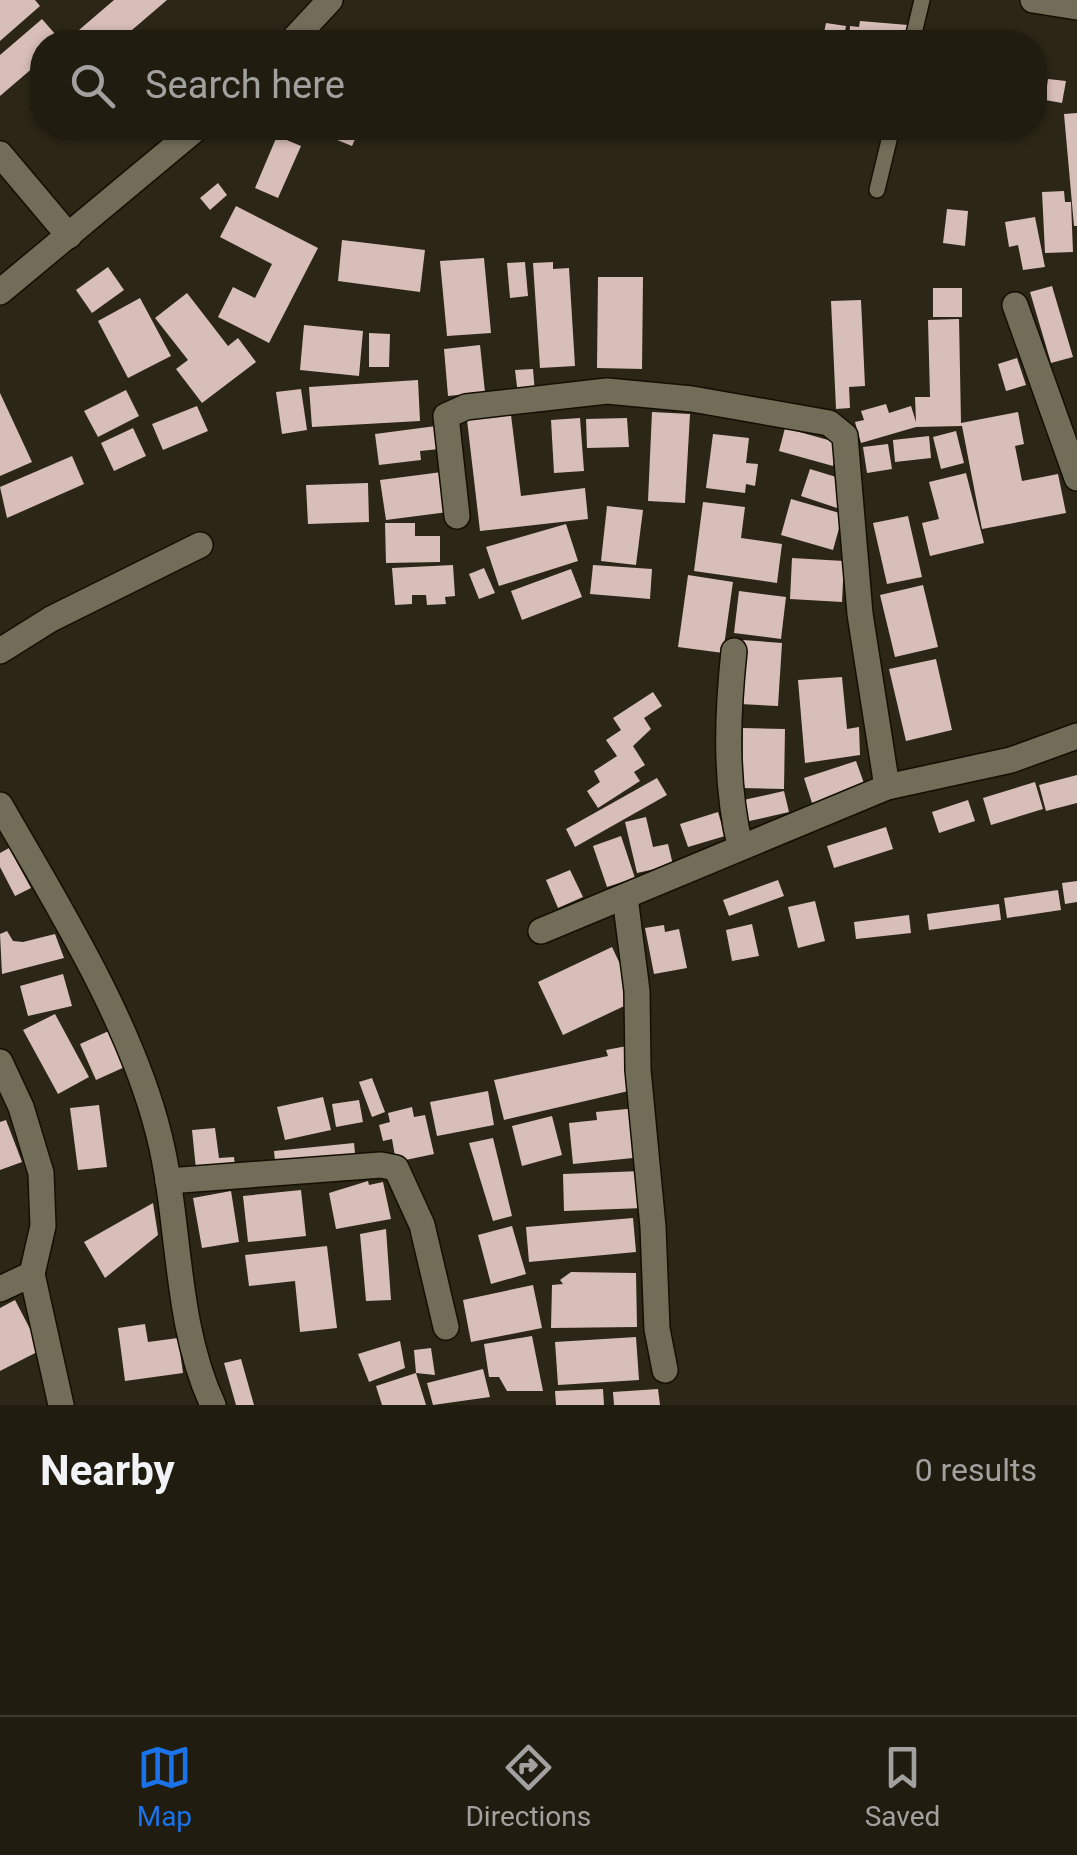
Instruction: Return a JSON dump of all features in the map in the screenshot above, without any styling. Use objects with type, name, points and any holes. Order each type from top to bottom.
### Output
[{"type":"street","points":[[302,30],[330,0]]},
{"type":"street","points":[[1032,0],[1077,8]]},
{"type":"street","points":[[0,292],[184,140]]},
{"type":"street","points":[[0,154],[69,236]]},
{"type":"street","points":[[1015,305],[1077,478]]},
{"type":"street","points":[[457,516],[446,416],[466,407],[608,391],[692,399],[829,422],[846,436],[860,614],[887,788]]},
{"type":"street","points":[[0,651],[51,619],[200,544]]},
{"type":"street","points":[[734,652],[729,698],[730,802],[740,846]]},
{"type":"street","points":[[541,931],[887,788],[1011,760],[1077,736]]},
{"type":"street","points":[[0,805],[54,898],[145,1084],[168,1181],[184,1298],[213,1405]]},
{"type":"street","points":[[625,897],[638,991],[638,1070],[657,1329],[665,1370]]},
{"type":"street","points":[[0,1062],[21,1107],[41,1173],[44,1226],[32,1274],[61,1405]]},
{"type":"street","points":[[168,1181],[382,1165],[396,1168],[422,1225],[446,1328]]},
{"type":"street","points":[[0,1289],[32,1274]]},
{"type":"lane","points":[[915,30],[922,0]]},
{"type":"lane","points":[[877,190],[889,140]]},
{"type":"building","points":[[0,0],[35,0],[40,6],[0,41]]},
{"type":"building","points":[[114,0],[167,0],[132,30],[79,30]]},
{"type":"building","points":[[42,19],[52,30],[30,30],[30,70],[0,96],[0,55]]},
{"type":"building","points":[[860,21],[908,25],[908,30],[850,30],[850,26],[859,27]]},
{"type":"building","points":[[826,23],[846,26],[845,30],[825,30]]},
{"type":"building","points":[[1048,79],[1066,81],[1062,103],[1047,100]]},
{"type":"building","points":[[1077,113],[1077,226],[1074,226],[1064,114]]},
{"type":"building","points":[[275,140],[301,146],[278,198],[255,188]]},
{"type":"building","points":[[218,183],[227,195],[210,210],[200,198]]},
{"type":"building","points":[[1064,191],[1065,202],[1071,202],[1073,252],[1045,253],[1042,192]]},
{"type":"building","points":[[236,206],[318,248],[269,343],[218,317],[233,287],[255,298],[272,264],[220,237]]},
{"type":"building","points":[[947,209],[968,211],[965,246],[943,243]]},
{"type":"building","points":[[1035,217],[1045,267],[1023,270],[1018,245],[1009,247],[1005,222]]},
{"type":"building","points":[[342,240],[425,250],[420,292],[338,281]]},
{"type":"building","points":[[484,258],[491,333],[447,336],[440,261]]},
{"type":"building","points":[[525,262],[528,296],[510,298],[507,263]]},
{"type":"building","points":[[553,262],[553,269],[569,268],[575,366],[540,368],[533,263]]},
{"type":"building","points":[[108,267],[124,290],[92,313],[76,290]]},
{"type":"building","points":[[598,277],[643,277],[642,369],[597,368]]},
{"type":"building","points":[[1052,286],[1073,357],[1051,363],[1030,292]]},
{"type":"building","points":[[933,288],[962,288],[962,317],[933,317]]},
{"type":"building","points":[[187,293],[228,346],[238,338],[256,362],[202,403],[176,369],[188,360],[155,318]]},
{"type":"building","points":[[140,298],[171,356],[128,378],[98,321]]},
{"type":"building","points":[[861,300],[865,386],[849,387],[850,408],[836,409],[831,301]]},
{"type":"building","points":[[959,319],[961,423],[1018,412],[1024,444],[1015,446],[1022,481],[1058,474],[1066,513],[982,529],[962,426],[916,427],[861,443],[855,422],[864,420],[861,411],[886,404],[889,413],[911,406],[916,422],[915,397],[930,397],[928,320]]},
{"type":"building","points":[[304,325],[363,331],[359,376],[300,370]]},
{"type":"building","points":[[369,333],[390,334],[389,367],[369,367]]},
{"type":"building","points":[[480,345],[485,392],[448,396],[444,349]]},
{"type":"building","points":[[1017,358],[1026,385],[1006,391],[998,364]]},
{"type":"building","points":[[533,369],[535,393],[518,395],[515,370]]},
{"type":"building","points":[[418,380],[420,421],[312,427],[309,387]]},
{"type":"building","points":[[301,389],[307,430],[282,434],[276,392]]},
{"type":"building","points":[[126,390],[139,416],[98,437],[84,411]]},
{"type":"building","points":[[0,393],[32,462],[0,476]]},
{"type":"building","points":[[197,406],[208,431],[163,450],[152,424]]},
{"type":"building","points":[[652,412],[690,414],[685,503],[648,501]]},
{"type":"building","points":[[511,415],[521,496],[585,488],[588,519],[480,531],[467,420]]},
{"type":"building","points":[[580,418],[584,471],[554,473],[551,420]]},
{"type":"building","points":[[627,418],[629,447],[587,448],[586,419]]},
{"type":"building","points":[[436,426],[439,449],[420,451],[421,460],[379,465],[375,434]]},
{"type":"building","points":[[133,428],[146,456],[114,471],[101,443]]},
{"type":"building","points":[[785,428],[839,443],[833,466],[779,451]]},
{"type":"building","points":[[956,431],[964,463],[941,469],[933,437]]},
{"type":"building","points":[[713,434],[749,438],[746,463],[758,464],[755,486],[746,484],[745,493],[706,488]]},
{"type":"building","points":[[929,436],[931,458],[895,462],[893,440]]},
{"type":"building","points":[[888,444],[892,469],[867,473],[863,447]]},
{"type":"building","points":[[72,456],[84,484],[7,518],[0,487]]},
{"type":"building","points":[[810,469],[846,480],[837,508],[801,496]]},
{"type":"building","points":[[442,472],[448,512],[386,520],[380,480]]},
{"type":"building","points":[[966,473],[984,543],[930,556],[922,523],[939,519],[929,482]]},
{"type":"building","points":[[368,483],[369,522],[308,524],[306,485]]},
{"type":"building","points":[[791,499],[843,514],[833,550],[781,535]]},
{"type":"building","points":[[703,502],[745,507],[741,538],[782,544],[777,583],[694,571]]},
{"type":"building","points":[[607,506],[643,510],[636,565],[601,561]]},
{"type":"building","points":[[908,516],[922,577],[887,584],[873,523]]},
{"type":"building","points":[[385,523],[415,523],[415,536],[440,536],[440,562],[386,563]]},
{"type":"building","points":[[566,524],[578,561],[499,586],[486,547]]},
{"type":"building","points":[[792,558],[844,561],[842,602],[790,599]]},
{"type":"building","points":[[453,565],[455,596],[445,597],[446,604],[427,605],[426,595],[412,595],[412,604],[395,605],[392,568]]},
{"type":"building","points":[[593,565],[652,569],[650,599],[590,594]]},
{"type":"building","points":[[484,568],[495,593],[479,599],[469,574]]},
{"type":"building","points":[[571,569],[582,597],[522,620],[511,591]]},
{"type":"building","points":[[688,575],[733,582],[723,653],[678,647]]},
{"type":"building","points":[[923,585],[938,647],[895,657],[880,595]]},
{"type":"building","points":[[739,591],[786,597],[781,639],[734,633]]},
{"type":"building","points":[[743,640],[782,643],[778,706],[740,704]]},
{"type":"building","points":[[936,659],[952,730],[906,741],[889,669]]},
{"type":"building","points":[[842,677],[847,729],[859,727],[860,755],[805,763],[798,680]]},
{"type":"building","points":[[653,692],[662,706],[644,718],[651,729],[633,746],[645,765],[634,772],[640,781],[598,808],[587,791],[600,782],[594,771],[617,756],[606,740],[621,730],[613,718]]},
{"type":"building","points":[[743,728],[785,729],[784,789],[742,788]]},
{"type":"building","points":[[856,761],[865,786],[812,803],[804,778]]},
{"type":"building","points":[[1077,775],[1077,803],[1046,811],[1039,785]]},
{"type":"building","points":[[657,778],[667,795],[575,847],[566,829]]},
{"type":"building","points":[[1035,782],[1043,809],[991,825],[983,798]]},
{"type":"building","points":[[784,791],[789,812],[745,822],[739,801]]},
{"type":"building","points":[[968,800],[975,821],[939,833],[932,812]]},
{"type":"building","points":[[718,812],[725,836],[688,847],[680,824]]},
{"type":"building","points":[[646,817],[653,847],[668,844],[673,865],[637,873],[625,822]]},
{"type":"building","points":[[886,827],[893,849],[834,868],[827,846]]},
{"type":"building","points":[[621,836],[635,878],[607,887],[593,846]]},
{"type":"building","points":[[9,848],[31,888],[15,896],[0,867],[0,853]]},
{"type":"building","points":[[570,870],[583,897],[558,908],[546,880]]},
{"type":"building","points":[[778,880],[784,896],[729,916],[723,900]]},
{"type":"building","points":[[1077,881],[1077,902],[1065,904],[1062,883]]},
{"type":"building","points":[[1058,890],[1061,910],[1007,918],[1004,898]]},
{"type":"building","points":[[815,901],[825,941],[798,948],[788,907]]},
{"type":"building","points":[[999,904],[1001,920],[929,930],[927,914]]},
{"type":"building","points":[[909,915],[911,933],[856,939],[854,922]]},
{"type":"building","points":[[752,924],[759,956],[732,961],[726,930]]},
{"type":"building","points":[[664,925],[665,932],[679,929],[687,968],[654,974],[645,928]]},
{"type":"building","points":[[7,931],[13,941],[23,942],[55,934],[64,958],[2,974],[0,934]]},
{"type":"building","points":[[612,947],[637,1000],[563,1035],[538,982]]},
{"type":"building","points":[[63,974],[72,1006],[28,1016],[20,986]]},
{"type":"building","points":[[55,1014],[89,1077],[58,1094],[23,1030]]},
{"type":"building","points":[[111,1030],[127,1066],[96,1080],[80,1044]]},
{"type":"building","points":[[627,1046],[637,1089],[504,1120],[494,1080],[608,1056],[606,1050]]},
{"type":"building","points":[[372,1078],[385,1112],[372,1117],[359,1082]]},
{"type":"building","points":[[488,1091],[494,1125],[437,1136],[430,1102]]},
{"type":"building","points":[[323,1097],[331,1130],[285,1140],[277,1107]]},
{"type":"building","points":[[359,1100],[363,1122],[336,1127],[332,1104]]},
{"type":"building","points":[[99,1105],[107,1167],[78,1170],[70,1108]]},
{"type":"building","points":[[412,1107],[414,1117],[425,1115],[434,1154],[396,1162],[392,1139],[383,1141],[379,1125],[390,1122],[388,1113]]},
{"type":"building","points":[[637,1108],[643,1157],[573,1164],[569,1123],[597,1120],[596,1112]]},
{"type":"building","points":[[552,1116],[562,1155],[522,1166],[512,1126]]},
{"type":"building","points":[[6,1120],[22,1162],[0,1170],[0,1122]]},
{"type":"building","points":[[215,1128],[219,1158],[234,1157],[236,1176],[197,1179],[192,1130]]},
{"type":"building","points":[[493,1138],[512,1216],[493,1221],[469,1143]]},
{"type":"building","points":[[354,1143],[356,1163],[276,1171],[274,1151]]},
{"type":"building","points":[[642,1171],[643,1208],[564,1211],[563,1174]]},
{"type":"building","points":[[368,1181],[369,1185],[383,1182],[391,1219],[336,1229],[329,1193]]},
{"type":"building","points":[[301,1190],[306,1236],[248,1242],[243,1196]]},
{"type":"building","points":[[231,1191],[239,1242],[202,1248],[193,1198]]},
{"type":"building","points":[[153,1203],[158,1235],[105,1278],[84,1242]]},
{"type":"building","points":[[633,1218],[636,1252],[529,1262],[526,1227]]},
{"type":"building","points":[[512,1226],[526,1274],[491,1284],[478,1235]]},
{"type":"building","points":[[386,1229],[391,1300],[366,1301],[360,1234]]},
{"type":"building","points":[[327,1246],[337,1328],[300,1332],[295,1281],[249,1286],[245,1255]]},
{"type":"building","points":[[571,1272],[636,1273],[637,1327],[551,1328],[552,1285],[563,1284],[560,1280]]},
{"type":"building","points":[[533,1285],[542,1328],[471,1342],[463,1300]]},
{"type":"building","points":[[15,1300],[41,1350],[0,1371],[0,1308]]},
{"type":"building","points":[[145,1324],[148,1342],[178,1338],[183,1373],[125,1381],[118,1328]]},
{"type":"building","points":[[532,1336],[543,1391],[507,1391],[499,1377],[489,1377],[484,1344]]},
{"type":"building","points":[[636,1337],[639,1380],[558,1385],[555,1342]]},
{"type":"building","points":[[400,1341],[405,1368],[369,1382],[358,1354]]},
{"type":"building","points":[[431,1348],[435,1375],[416,1373],[414,1350]]},
{"type":"building","points":[[241,1359],[254,1405],[236,1405],[224,1363]]},
{"type":"building","points":[[483,1369],[490,1397],[433,1405],[427,1383]]},
{"type":"building","points":[[416,1373],[426,1405],[382,1405],[376,1386]]},
{"type":"building","points":[[603,1389],[604,1405],[556,1405],[555,1391]]},
{"type":"building","points":[[658,1389],[660,1405],[614,1405],[613,1392]]}]
